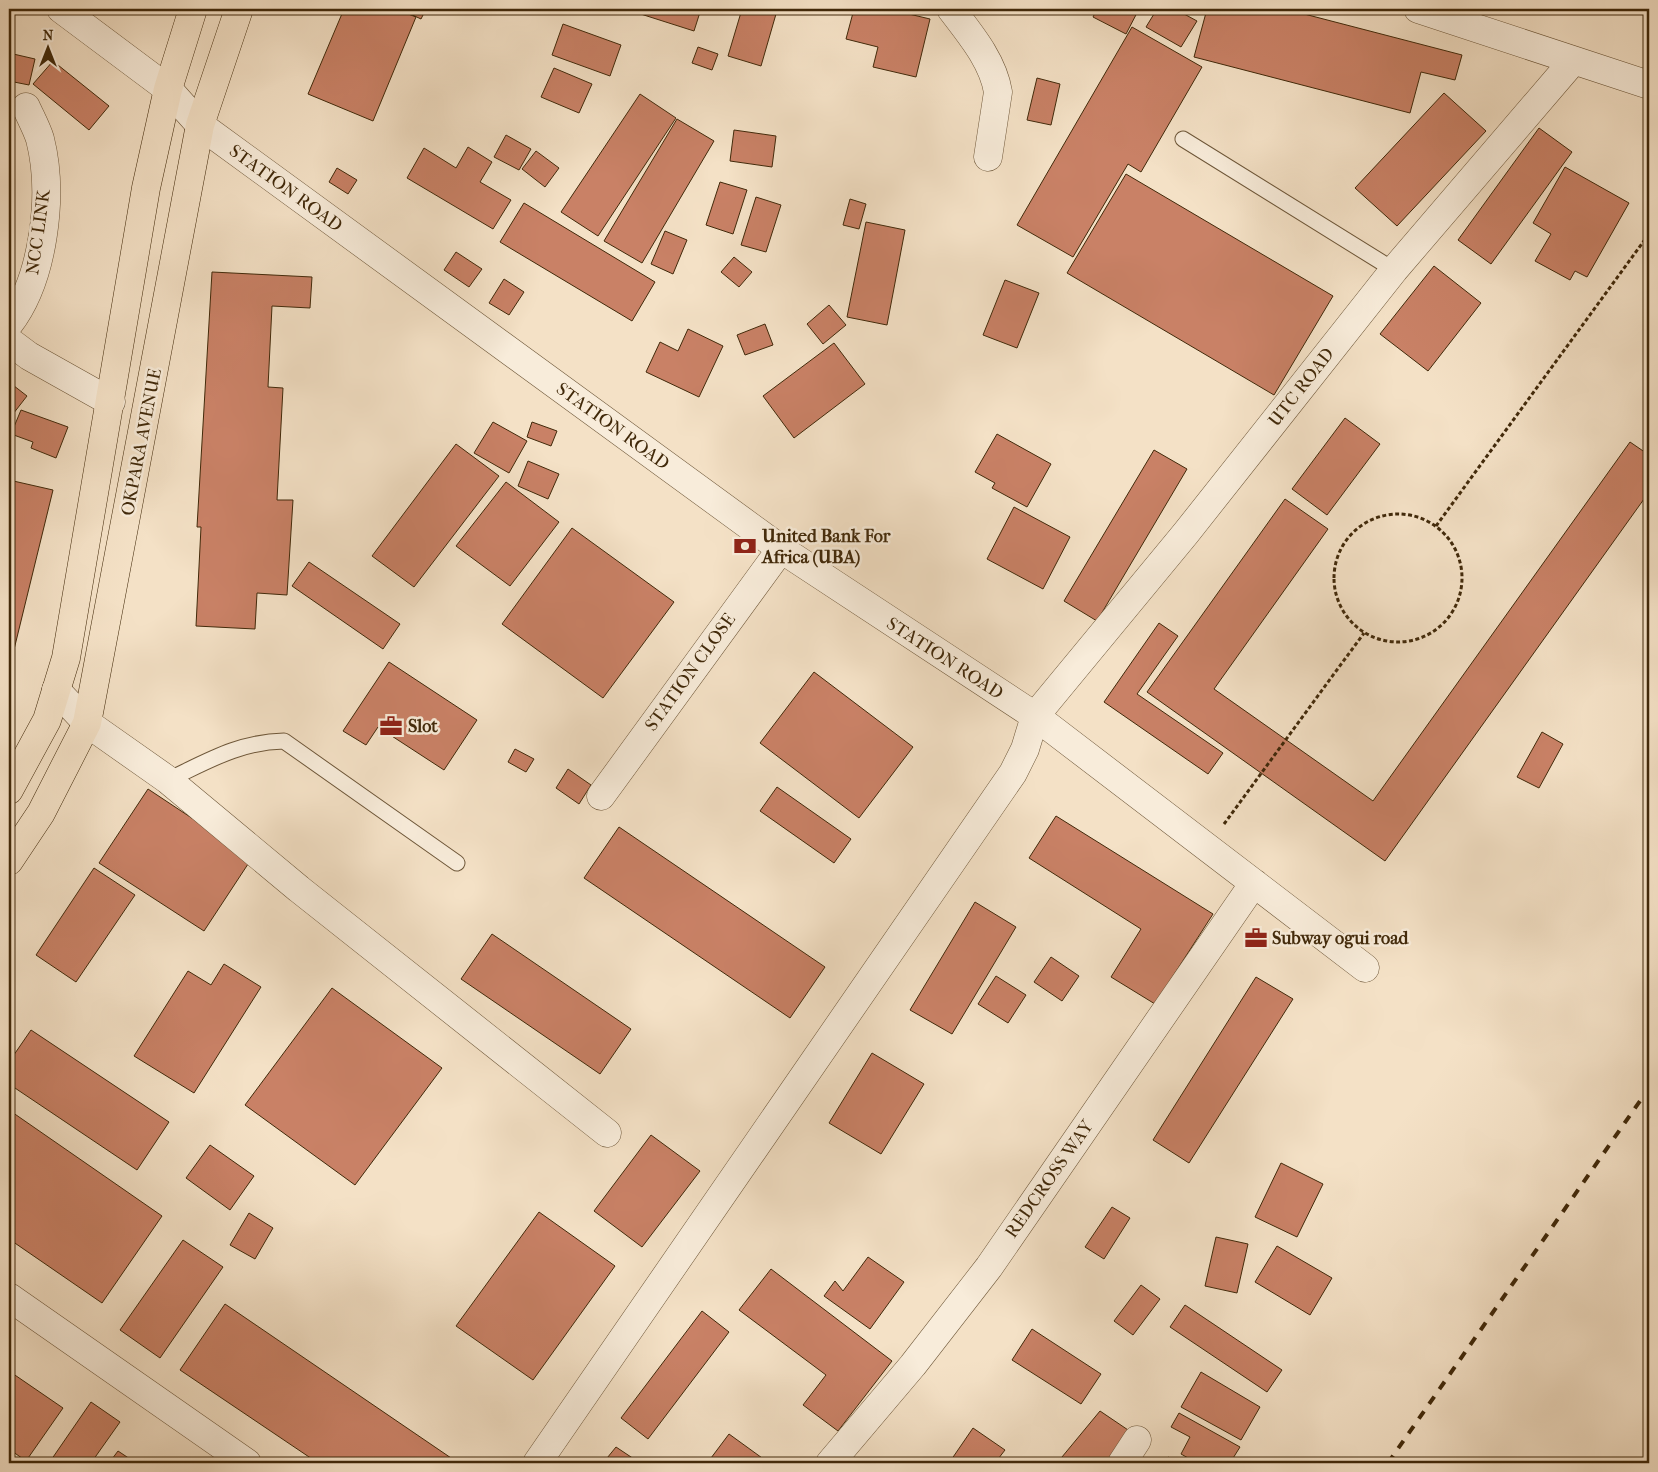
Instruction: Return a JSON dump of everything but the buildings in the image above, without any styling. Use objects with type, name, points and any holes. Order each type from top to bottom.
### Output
[{"type":"main road","points":[[9,790],[47,720],[66,658],[86,528],[111,402],[146,188],[168,89],[192,9]]},
{"type":"main road","name":"OKPARA AVENUE","points":[[9,861],[41,812],[87,724],[200,125],[239,9]]},
{"type":"street","name":"STATION ROAD","points":[[61,9],[168,89],[200,125],[781,549],[1035,716],[1365,968]]},
{"type":"street","points":[[951,9],[975,42],[994,74],[998,92],[988,157]]},
{"type":"street","points":[[1418,9],[1649,85]]},
{"type":"street","name":"UTC ROAD","points":[[1035,716],[1186,533],[1394,270],[1573,61]]},
{"type":"street","name":"NCC LINK","points":[[9,324],[29,289],[36,264],[44,218],[46,180],[40,138],[26,108]]},
{"type":"street","points":[[9,341],[29,356],[111,402]]},
{"type":"street","name":"STATION CLOSE","points":[[601,796],[781,549]]},
{"type":"street","points":[[56,690],[87,724],[168,780],[299,889],[607,1133]]},
{"type":"street","points":[[537,1463],[1013,774],[1025,749],[1035,716]]},
{"type":"street","name":"REDCROSS WAY","points":[[830,1463],[914,1365],[988,1267],[1254,883]]},
{"type":"street","points":[[9,1297],[247,1463]]},
{"type":"street","points":[[1122,1463],[1137,1440]]},
{"type":"lane","points":[[1183,139],[1394,270]]},
{"type":"lane","points":[[168,780],[238,748],[261,742],[284,742],[458,862]]},
{"type":"path","points":[[1436,526],[1649,234]]},
{"type":"path","points":[[1402,513],[1422,518],[1436,526],[1454,545],[1462,565],[1463,586],[1456,607],[1444,624],[1426,636],[1406,642],[1392,642],[1364,633],[1348,619],[1337,601],[1333,580],[1336,559],[1346,540],[1361,525],[1380,516],[1402,513]]},
{"type":"path","points":[[1207,848],[1364,633]]},
{"type":"railway","points":[[1388,1463],[1649,1088]]},
{"type":"place","name":"United Bank For Africa (UBA)","points":[[745,546]]},
{"type":"place","name":"Slot","points":[[391,726]]},
{"type":"place","name":"Subway ogui road","points":[[1256,938]]}]
